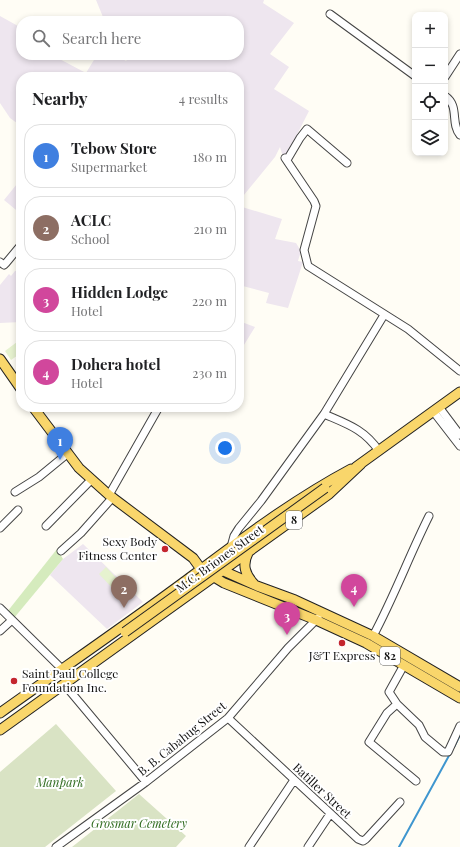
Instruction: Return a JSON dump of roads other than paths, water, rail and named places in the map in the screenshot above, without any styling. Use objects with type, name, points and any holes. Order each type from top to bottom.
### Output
[{"type":"main road","points":[[0,359],[16,382]]},
{"type":"main road","name":"M.C. Briones Street","points":[[87,667],[122,635],[460,392]]},
{"type":"main road","points":[[37,412],[67,454],[91,480],[193,558],[201,569]]},
{"type":"main road","name":"M.C. Briones Street","points":[[0,713],[81,656],[231,546],[323,484],[361,464]]},
{"type":"main road","name":"M.C. Briones Street","points":[[0,730],[214,578],[329,494],[361,464]]},
{"type":"main road","points":[[248,553],[245,562],[246,571],[257,586]]},
{"type":"main road","points":[[193,558],[210,562]]},
{"type":"main road","name":"82","points":[[210,562],[223,571],[257,586],[295,600],[373,636],[460,687]]},
{"type":"main road","name":"82","points":[[201,569],[214,578],[233,587],[316,620],[366,643],[460,698]]},
{"type":"main road","points":[[187,579],[194,579],[197,582],[197,590],[215,585],[233,587]]},
{"type":"main road","name":"M.C. Briones Street","points":[[81,656],[122,635]]},
{"type":"street","points":[[330,14],[412,74]]},
{"type":"street","points":[[448,73],[460,54]]},
{"type":"street","points":[[448,98],[454,107],[456,130],[460,135]]},
{"type":"street","points":[[347,164],[307,130],[286,159],[314,200],[316,206],[304,250],[308,266],[408,329],[460,370]]},
{"type":"street","points":[[0,262],[4,264],[6,263],[16,251]]},
{"type":"street","points":[[231,546],[236,532],[261,501],[324,414],[384,315]]},
{"type":"street","points":[[436,409],[460,435]]},
{"type":"street","points":[[436,409],[460,446]]},
{"type":"street","points":[[61,551],[81,533],[111,496],[156,412]]},
{"type":"street","points":[[324,414],[352,426],[367,435],[379,451]]},
{"type":"street","points":[[15,492],[39,477],[67,454]]},
{"type":"street","points":[[46,526],[91,480]]},
{"type":"street","points":[[0,528],[18,510]]},
{"type":"street","points":[[373,636],[395,594],[414,545],[429,516]]},
{"type":"street","points":[[0,608],[62,669]]},
{"type":"street","name":"B. B. Cabahug Street","points":[[56,847],[146,782],[228,718],[288,648],[323,613]]},
{"type":"street","points":[[0,631],[12,620]]},
{"type":"street","points":[[404,665],[389,692],[397,704],[419,725],[424,737],[443,752],[448,752],[460,726]]},
{"type":"street","points":[[64,684],[146,782]]},
{"type":"street","points":[[397,704],[387,713],[369,742],[416,781]]},
{"type":"street","name":"Batiller Street","points":[[228,718],[358,839],[363,841],[366,839],[400,802]]},
{"type":"street","points":[[249,847],[294,780]]},
{"type":"street","points":[[308,847],[330,814]]},
{"type":"waterway","points":[[454,747],[460,735]]},
{"type":"waterway","points":[[399,847],[451,752]]},
{"type":"place","name":"Tebow Store","points":[[60,460]]},
{"type":"place","name":"Sexy Body Fitness Center","points":[[165,549]]},
{"type":"place","name":"Dohera hotel","points":[[354,607]]},
{"type":"place","name":"ACLC","points":[[124,608]]},
{"type":"place","name":"Hidden Lodge","points":[[287,635]]},
{"type":"place","name":"J&T Express","points":[[342,643]]},
{"type":"place","name":"Saint Paul College Foundation Inc.","points":[[14,681]]},
{"type":"park label","name":"Manpark","points":[[60,783]]},
{"type":"park label","name":"Grosmar Cemetery","points":[[139,824]]}]
